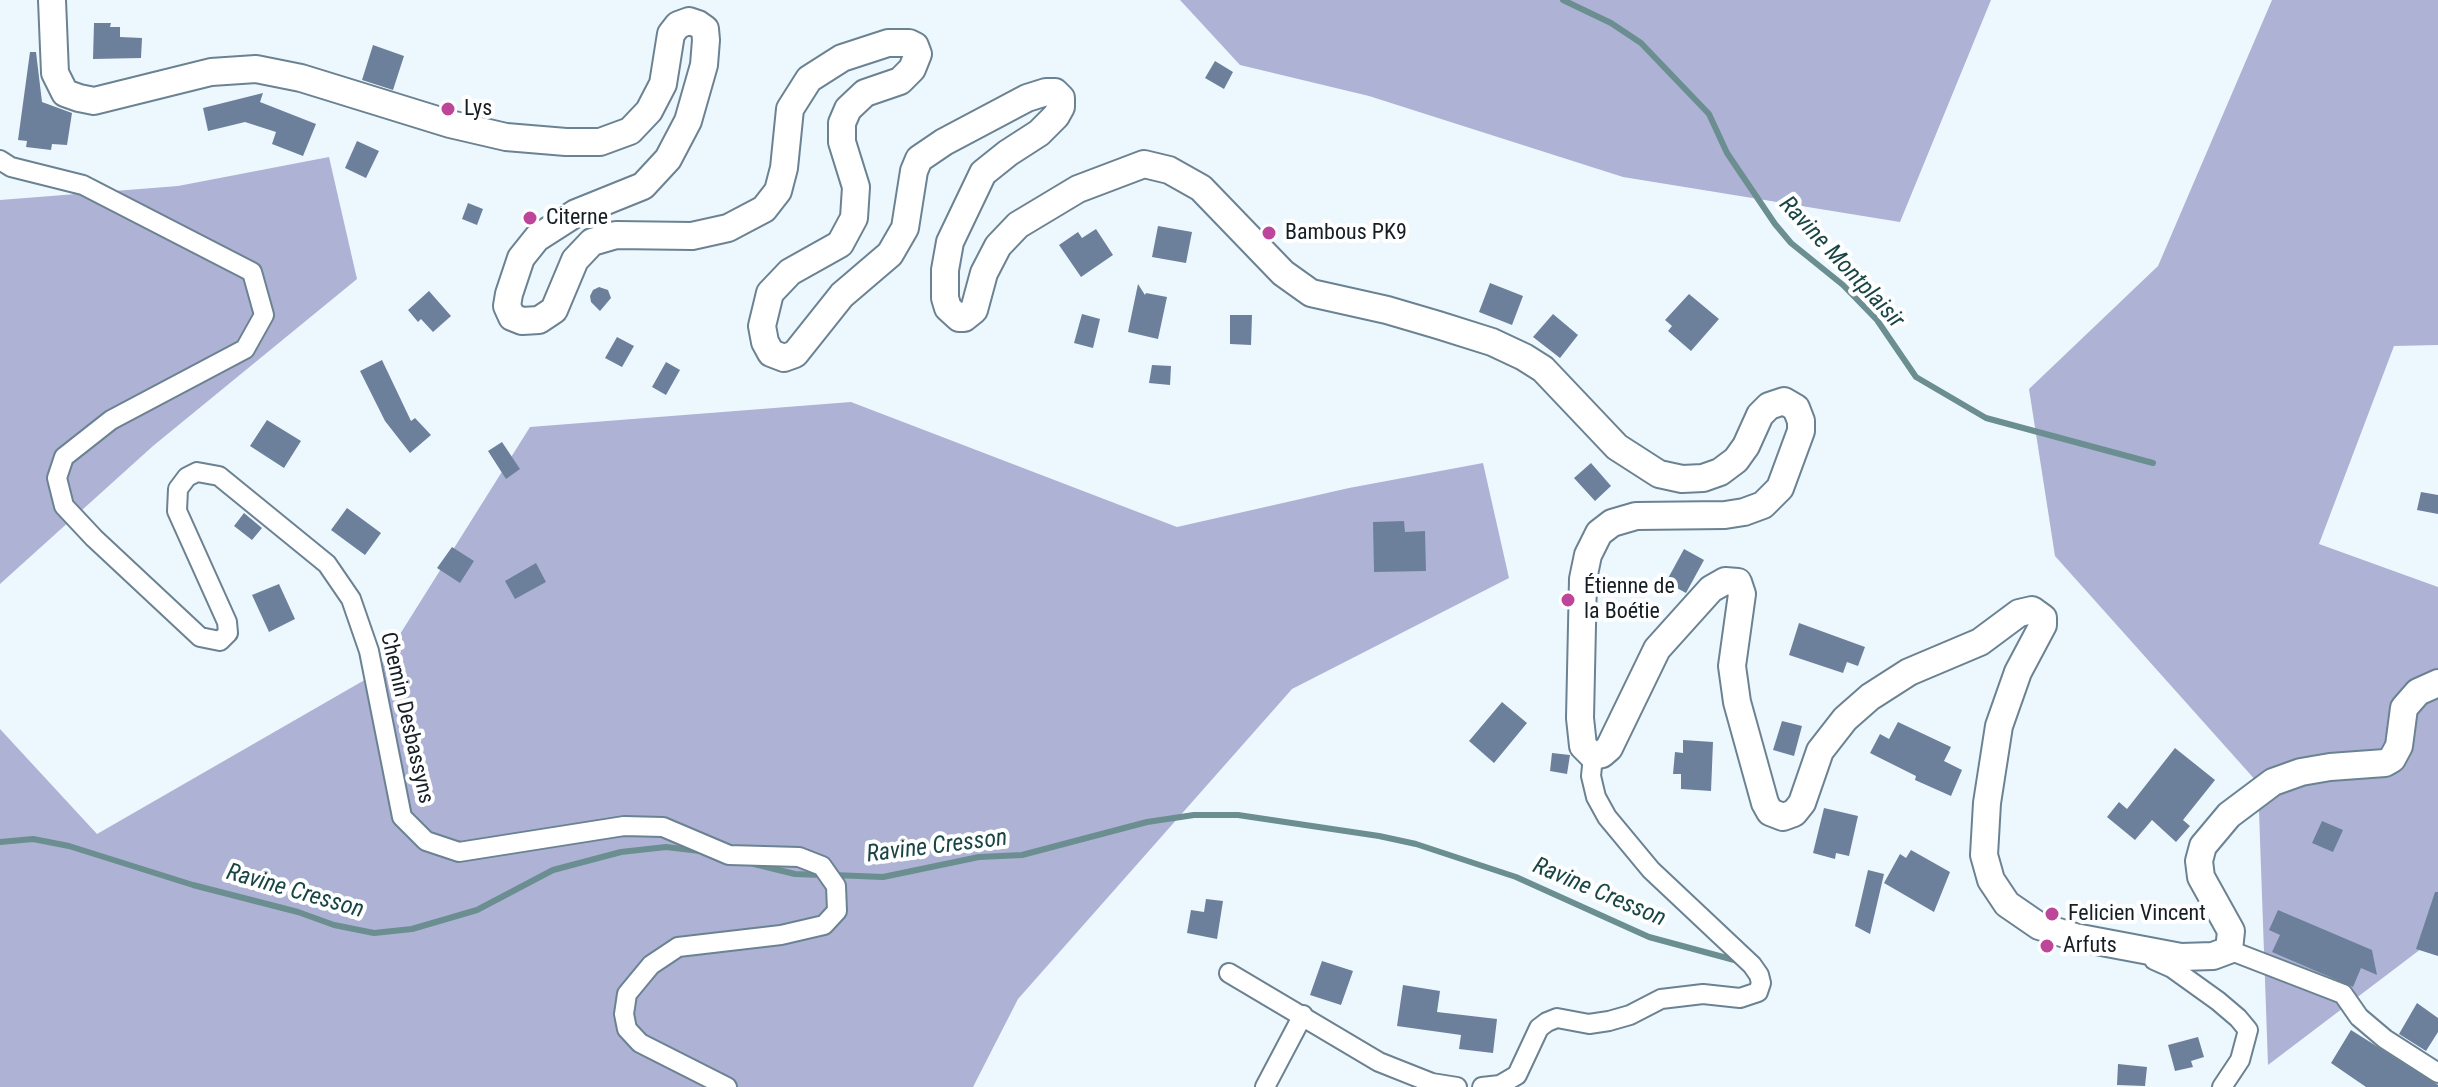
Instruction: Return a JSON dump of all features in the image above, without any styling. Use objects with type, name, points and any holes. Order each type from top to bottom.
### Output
[{"type":"main road","points":[[52,0],[55,73],[65,93],[79,98],[94,101],[211,72],[256,69],[301,78],[450,124],[506,137],[566,142],[600,142],[630,131],[649,111],[663,84],[671,34],[678,25],[689,21],[698,24],[705,29],[704,65],[688,121],[668,159],[643,186],[576,213],[537,238],[521,258],[509,294],[507,306],[512,317],[522,321],[539,320],[554,310],[575,260],[592,242],[616,235],[692,236],[728,228],[764,209],[778,191],[784,168],[790,109],[809,79],[842,58],[888,43],[909,43],[915,46],[918,54],[912,69],[900,81],[865,93],[848,109],[841,132],[856,187],[854,218],[840,244],[790,272],[770,293],[762,326],[771,353],[784,358],[795,354],[842,295],[890,254],[905,228],[914,171],[919,159],[944,142],[1027,98],[1055,92],[1061,98],[1061,107],[1056,116],[1039,133],[983,173],[961,215],[950,242],[945,270],[945,298],[948,308],[959,318],[974,310],[984,273],[998,246],[1018,225],[1078,189],[1144,164],[1169,170],[1201,188],[1283,273],[1311,293],[1412,317],[1492,342],[1524,357],[1543,369],[1617,447],[1659,474],[1692,479],[1720,472],[1741,453],[1760,415],[1769,406],[1784,401],[1796,408],[1801,431],[1780,488],[1763,505],[1725,515],[1636,516],[1612,523],[1599,533],[1588,555],[1583,579],[1580,718],[1583,746],[1593,756],[1609,748],[1657,649],[1711,589],[1725,581],[1738,582],[1742,594],[1732,666],[1741,716],[1765,803],[1770,812],[1783,817],[1794,813],[1802,803],[1820,751],[1845,719],[1870,697],[1909,672],[1980,642],[2019,613],[2032,610],[2043,618],[2043,625],[2018,672],[1999,726],[1987,803],[1985,858],[1991,880],[2007,904],[2039,926],[2075,937],[2181,957],[2213,956],[2229,950],[2231,931],[2201,877],[2199,861],[2203,846],[2229,815],[2273,782],[2301,772],[2385,763],[2392,759],[2399,746],[2404,708],[2418,692],[2438,683]]},
{"type":"street","name":"Chemin Desbassyns","points":[[0,160],[11,167],[83,185],[252,272],[264,315],[245,349],[111,420],[64,457],[57,478],[64,506],[200,637],[220,641],[228,633],[227,622],[177,511],[178,489],[187,477],[197,472],[219,476],[327,564],[351,599],[369,651],[402,817],[426,841],[459,852],[624,826],[663,827],[729,855],[799,857],[822,866],[836,886],[837,911],[824,925],[781,935],[678,947],[651,965],[627,994],[624,1014],[627,1029],[640,1043],[727,1087]]},
{"type":"street","points":[[1482,1087],[1500,1085],[1517,1075],[1539,1028],[1557,1018],[1589,1024],[1630,1015],[1661,999],[1703,994],[1740,998],[1758,992],[1761,983],[1752,965],[1651,870],[1607,817],[1596,797],[1591,776],[1593,756]]},
{"type":"street","points":[[2120,944],[2172,968],[2218,1001],[2248,1030],[2240,1060],[2222,1087]]},
{"type":"street","points":[[2229,950],[2343,994],[2359,1017],[2385,1039],[2438,1073]]},
{"type":"street","points":[[1229,973],[1379,1062],[1432,1083],[1457,1087]]},
{"type":"street","points":[[1265,1087],[1303,1015]]},
{"type":"shaded area","points":[[1180,0],[1991,0],[1900,222],[1623,177],[1369,96],[1240,65]]},
{"type":"shaded area","points":[[2272,0],[2438,0],[2438,345],[2394,346],[2319,544],[2438,587],[2438,936],[2268,1065],[2258,783],[2055,556],[2029,389],[2158,266]]},
{"type":"shaded area","points":[[329,157],[357,279],[153,446],[0,584],[0,200],[178,186]]},
{"type":"shaded area","points":[[851,402],[1177,527],[1349,488],[1483,463],[1509,578],[1292,689],[1018,999],[973,1087],[0,1087],[0,729],[97,834],[375,674],[530,427]]},
{"type":"building","points":[[94,23],[111,23],[110,27],[120,27],[120,37],[142,38],[141,58],[93,59]]},
{"type":"building","points":[[373,45],[404,56],[393,90],[362,80]]},
{"type":"building","points":[[30,52],[36,52],[42,102],[72,113],[67,145],[52,144],[51,150],[26,147],[27,141],[18,140]]},
{"type":"building","points":[[1215,61],[1233,72],[1224,89],[1205,78]]},
{"type":"building","points":[[263,93],[260,102],[316,124],[303,156],[272,144],[276,132],[245,122],[208,131],[203,108]]},
{"type":"building","points":[[357,141],[379,151],[366,178],[345,168]]},
{"type":"building","points":[[468,203],[483,209],[477,225],[462,219]]},
{"type":"building","points":[[1158,226],[1192,232],[1186,263],[1152,257]]},
{"type":"building","points":[[1096,229],[1113,255],[1081,277],[1059,245],[1078,232],[1082,238]]},
{"type":"building","points":[[1490,283],[1523,296],[1512,325],[1479,312]]},
{"type":"building","points":[[1138,284],[1145,295],[1167,297],[1158,339],[1128,332]]},
{"type":"building","points":[[599,287],[608,290],[611,298],[600,311],[591,302],[590,296]]},
{"type":"building","points":[[429,291],[451,316],[433,332],[421,319],[418,322],[408,310]]},
{"type":"building","points":[[1689,294],[1719,319],[1691,351],[1668,331],[1672,326],[1665,320]]},
{"type":"building","points":[[1082,314],[1100,319],[1093,348],[1074,343]]},
{"type":"building","points":[[1553,314],[1578,335],[1560,358],[1533,337]]},
{"type":"building","points":[[1230,315],[1252,315],[1251,345],[1230,344]]},
{"type":"building","points":[[617,337],[634,346],[622,367],[605,358]]},
{"type":"building","points":[[382,360],[411,421],[415,418],[431,435],[410,453],[385,421],[360,371]]},
{"type":"building","points":[[666,362],[680,370],[666,395],[652,387]]},
{"type":"building","points":[[1152,365],[1171,366],[1170,385],[1149,383]]},
{"type":"building","points":[[267,420],[301,441],[284,468],[250,446]]},
{"type":"building","points":[[502,442],[520,469],[506,479],[488,451]]},
{"type":"building","points":[[1591,463],[1611,486],[1595,501],[1574,478]]},
{"type":"building","points":[[2421,492],[2438,495],[2438,514],[2417,510]]},
{"type":"building","points":[[347,508],[381,533],[365,555],[331,530]]},
{"type":"building","points":[[244,513],[262,528],[252,540],[234,526]]},
{"type":"building","points":[[1404,521],[1405,532],[1425,531],[1426,571],[1374,572],[1373,522]]},
{"type":"building","points":[[452,547],[474,561],[460,583],[437,568]]},
{"type":"building","points":[[1684,549],[1704,560],[1686,593],[1666,582]]},
{"type":"building","points":[[536,563],[546,582],[515,599],[505,581]]},
{"type":"building","points":[[279,584],[295,619],[269,632],[252,595]]},
{"type":"building","points":[[1799,623],[1865,647],[1858,666],[1847,662],[1843,673],[1789,655]]},
{"type":"building","points":[[1502,702],[1527,723],[1494,763],[1469,741]]},
{"type":"building","points":[[1782,721],[1802,726],[1794,756],[1773,750]]},
{"type":"building","points":[[1898,722],[1951,747],[1944,761],[1962,770],[1951,796],[1915,780],[1916,776],[1870,753],[1880,734],[1889,739]]},
{"type":"building","points":[[1683,740],[1713,742],[1711,791],[1681,789],[1681,774],[1673,774],[1675,752],[1683,753]]},
{"type":"building","points":[[2175,748],[2215,780],[2183,820],[2190,826],[2176,842],[2152,820],[2135,840],[2107,817],[2119,802],[2127,809]]},
{"type":"building","points":[[1552,753],[1570,755],[1567,774],[1550,771]]},
{"type":"building","points":[[1824,808],[1858,816],[1849,856],[1836,853],[1835,859],[1813,853]]},
{"type":"building","points":[[2322,821],[2343,830],[2333,852],[2312,843]]},
{"type":"building","points":[[1911,850],[1950,872],[1934,912],[1884,883],[1900,854],[1906,858]]},
{"type":"building","points":[[1868,870],[1884,874],[1870,934],[1855,926]]},
{"type":"building","points":[[2435,892],[2438,892],[2438,956],[2416,949]]},
{"type":"building","points":[[1206,899],[1223,901],[1217,939],[1187,933],[1191,910],[1204,912]]},
{"type":"building","points":[[2278,910],[2372,950],[2377,975],[2361,968],[2353,987],[2272,952],[2280,935],[2269,930]]},
{"type":"building","points":[[1322,961],[1353,971],[1341,1005],[1310,995]]},
{"type":"building","points":[[1403,985],[1440,991],[1437,1012],[1497,1019],[1493,1053],[1459,1049],[1461,1035],[1397,1026]]},
{"type":"building","points":[[2417,1003],[2438,1018],[2438,1032],[2426,1051],[2399,1034]]},
{"type":"building","points":[[2351,1030],[2438,1087],[2366,1087],[2331,1063]]},
{"type":"building","points":[[2198,1037],[2204,1057],[2191,1061],[2193,1067],[2175,1071],[2168,1045]]},
{"type":"building","points":[[2118,1064],[2147,1067],[2145,1086],[2117,1085]]},
{"type":"waterway","name":"Ravine Montplaisir","points":[[1563,0],[1611,23],[1641,43],[1709,114],[1727,153],[1775,224],[1791,243],[1843,285],[1877,320],[1916,377],[1986,418],[2153,463]]},
{"type":"waterway","name":"Ravine Cresson","points":[[833,875],[883,877],[979,857],[1022,855],[1147,822],[1194,815],[1238,815],[1416,844],[1516,877],[1649,937],[1738,961]]},
{"type":"waterway","name":"Ravine Cresson","points":[[0,842],[33,839],[69,846],[193,885],[298,912],[334,925],[374,933],[412,929],[477,910],[553,870],[621,852],[666,847],[700,851]]},
{"type":"waterway","name":"Ravine Cresson","points":[[754,864],[795,874],[821,875]]},
{"type":"place","name":"Lys","points":[[448,109]]},
{"type":"place","name":"Citerne","points":[[530,218]]},
{"type":"place","name":"Bambous PK9","points":[[1269,233]]},
{"type":"place","name":"Étienne de la Boétie","points":[[1568,600]]},
{"type":"place","name":"Felicien Vincent","points":[[2052,914]]},
{"type":"place","name":"Arfuts","points":[[2047,946]]}]
